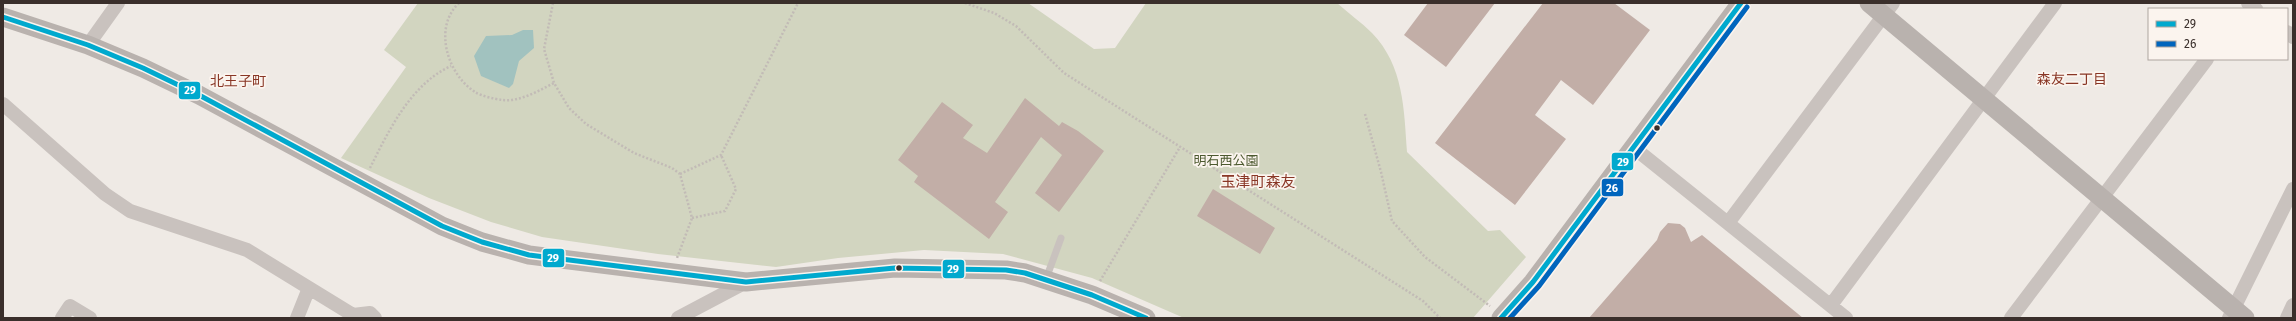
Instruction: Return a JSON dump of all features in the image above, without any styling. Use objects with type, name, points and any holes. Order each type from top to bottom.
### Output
[{"type":"street","points":[[88,45],[118,3]]},
{"type":"street","points":[[1502,317],[1533,282],[1741,3]]},
{"type":"street","points":[[1868,3],[1888,9],[1984,99],[2103,198],[2236,315],[2293,188]]},
{"type":"street","points":[[1831,305],[2055,3]]},
{"type":"street","points":[[1728,223],[1888,9]]},
{"type":"street","points":[[3,17],[88,45],[199,95],[442,226],[482,242],[530,255],[746,282],[895,268],[1006,270],[1025,273],[1046,279],[1092,295],[1146,318]]},
{"type":"street","points":[[2011,318],[2206,60]]},
{"type":"street","points":[[3,104],[105,194],[130,211],[247,250],[353,315],[370,314],[375,318]]},
{"type":"street","points":[[1633,147],[1846,318]]},
{"type":"street","points":[[678,318],[746,282]]},
{"type":"street","points":[[297,318],[309,288]]},
{"type":"street","points":[[2287,318],[2293,305]]},
{"type":"street","points":[[62,318],[70,306],[90,318]]},
{"type":"lane","points":[[1046,279],[1061,238]]},
{"type":"path","points":[[459,3],[451,10],[444,32],[451,66],[476,92],[502,100],[525,96],[554,84]]},
{"type":"path","points":[[552,3],[544,49],[554,84],[569,108],[586,124],[634,153],[672,168],[680,174],[692,218],[671,273]]},
{"type":"path","points":[[680,174],[721,155],[798,3]]},
{"type":"path","points":[[965,3],[994,13],[1016,26],[1064,73],[1423,301],[1440,318]]},
{"type":"path","points":[[362,184],[383,143],[415,92],[436,73],[451,66]]},
{"type":"path","points":[[1365,114],[1381,172],[1392,221],[1425,257],[1502,317]]},
{"type":"path","points":[[1092,295],[1180,147]]},
{"type":"path","points":[[692,218],[725,211],[736,189],[721,155]]},
{"type":"green space","name":"明石西公園","points":[[418,3],[1028,3],[1094,49],[1115,48],[1146,3],[1337,3],[1372,33],[1383,46],[1391,60],[1400,89],[1403,105],[1407,152],[1488,231],[1500,230],[1526,257],[1473,318],[1184,318],[1092,278],[1003,254],[924,250],[838,258],[776,267],[658,254],[542,237],[491,222],[429,198],[341,158],[406,67],[384,50]]},
{"type":"water","points":[[523,30],[533,30],[534,48],[519,61],[513,84],[509,88],[481,76],[474,56],[486,36],[512,35]]},
{"type":"building","points":[[1428,3],[1495,3],[1446,67],[1404,35]]},
{"type":"building","points":[[1543,3],[1614,3],[1650,30],[1593,105],[1561,80],[1535,115],[1566,139],[1515,205],[1435,143]]},
{"type":"building","points":[[1025,98],[1059,126],[1062,122],[1078,131],[1104,151],[1059,212],[1035,193],[1062,155],[1041,137],[995,202],[1008,212],[989,239],[914,182],[918,176],[898,160],[942,102],[973,125],[963,138],[987,153]]},
{"type":"building","points":[[1213,189],[1275,228],[1260,254],[1197,216]]},
{"type":"building","points":[[1668,223],[1680,224],[1685,228],[1691,242],[1702,235],[1803,318],[1589,318],[1657,240],[1660,232]]},
{"type":"transit line","name":"29","points":[[1501,318],[1533,282],[1741,3]]},
{"type":"transit line","name":"26","points":[[1510,318],[1539,286],[1747,7]]},
{"type":"transit line","name":"29","points":[[3,17],[88,45],[143,68],[199,95],[442,226],[482,242],[529,255],[746,282],[895,268],[1006,270],[1025,273],[1092,295],[1146,318]]},
{"type":"district","name":"森友二丁目","points":[[2072,79]]},
{"type":"district","name":"北王子町","points":[[238,81]]},
{"type":"district","name":"玉津町森友","points":[[1258,182]]}]
